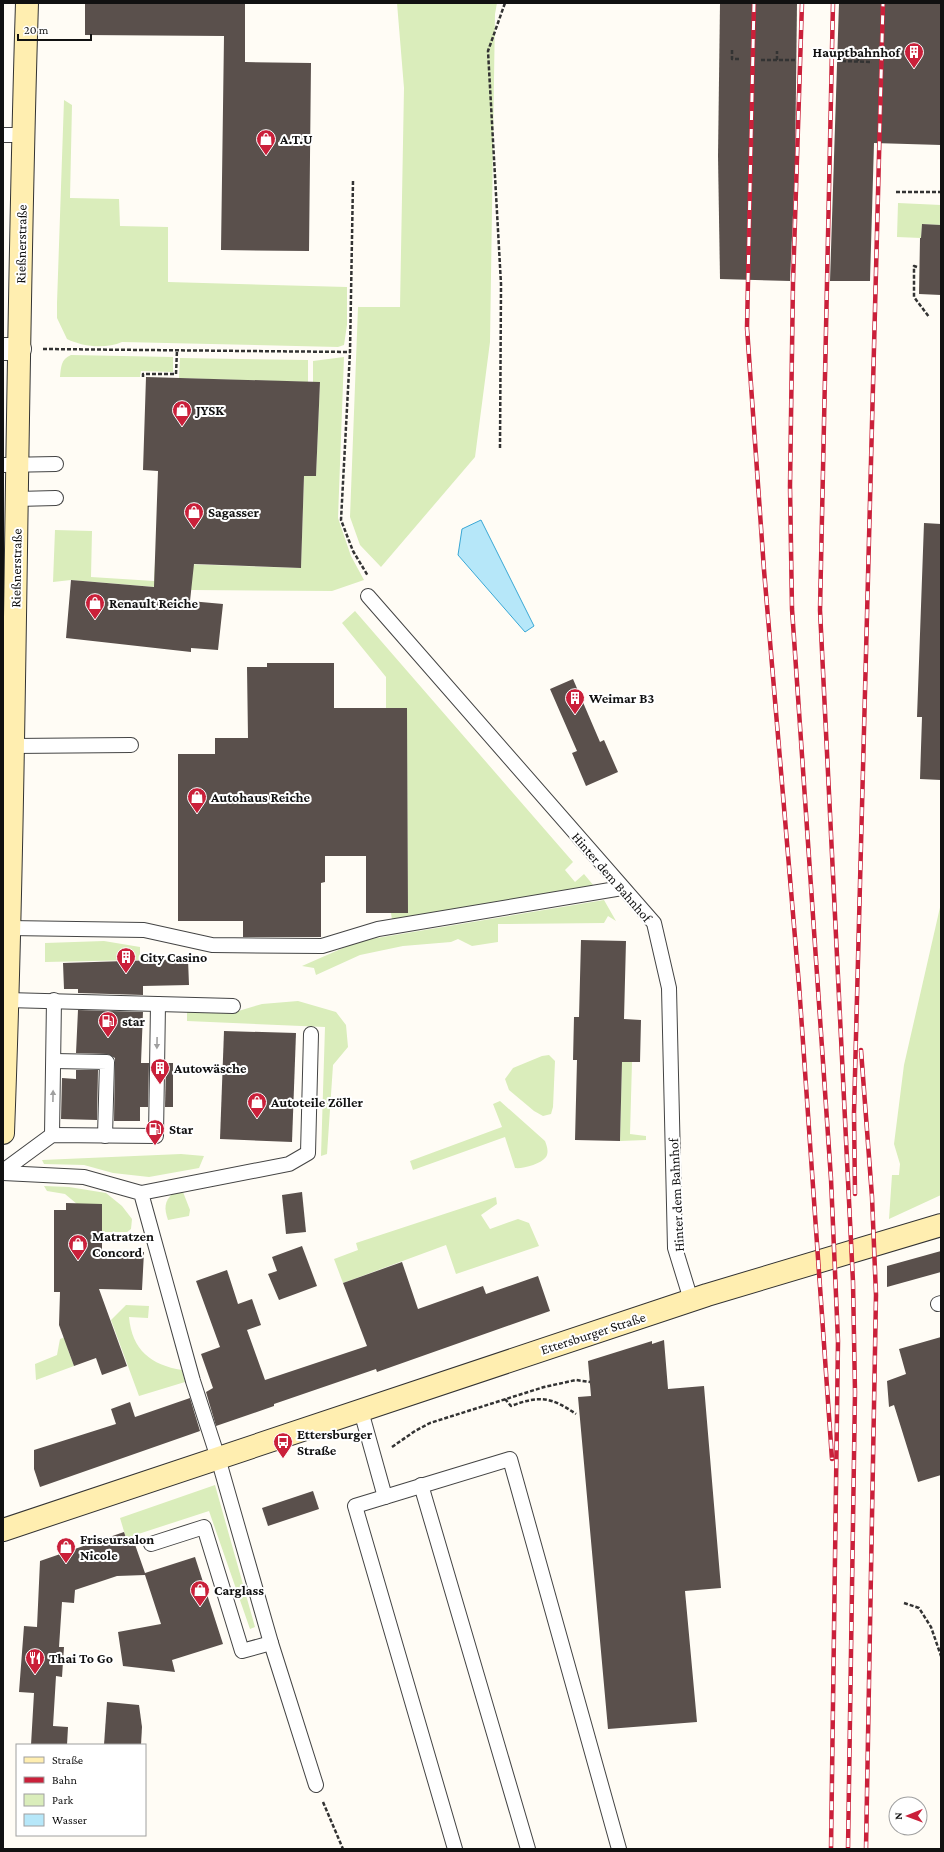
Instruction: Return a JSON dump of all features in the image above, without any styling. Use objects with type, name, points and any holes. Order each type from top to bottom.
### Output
[{"type":"street","name":"Rießnerstraße","points":[[3,1133],[7,1000],[5,951],[9,928],[9,641],[17,499],[10,464],[13,135],[27,3]]},
{"type":"street","name":"Ettersburger Straße","points":[[3,1530],[691,1300],[889,1242],[941,1225]]},
{"type":"lane","points":[[10,464],[56,464]]},
{"type":"lane","points":[[17,499],[56,498]]},
{"type":"lane","name":"Hinter dem Bahnhof","points":[[368,596],[654,923],[669,988],[675,1248],[691,1300]]},
{"type":"lane","points":[[10,736],[132,745]]},
{"type":"lane","points":[[9,928],[144,930],[212,945],[322,946],[378,929],[622,888]]},
{"type":"lane","points":[[7,1000],[54,1000],[233,1006]]},
{"type":"lane","points":[[52,1135],[54,1000]]},
{"type":"lane","points":[[3,1172],[52,1135],[156,1136],[158,1004]]},
{"type":"lane","points":[[3,1172],[84,1177],[140,1193],[289,1164],[308,1153],[311,1034]]},
{"type":"lane","points":[[54,1061],[107,1062],[105,1136]]},
{"type":"lane","points":[[140,1193],[193,1381],[218,1458],[271,1643],[316,1785]]},
{"type":"lane","points":[[361,1411],[385,1497]]},
{"type":"lane","points":[[455,1849],[355,1506],[510,1458],[620,1849]]},
{"type":"lane","points":[[421,1485],[528,1849]]},
{"type":"lane","points":[[151,1544],[204,1526],[242,1651],[271,1643]]},
{"type":"path","points":[[500,448],[501,284],[488,51],[505,3]]},
{"type":"path","points":[[732,50],[732,58],[740,59]]},
{"type":"path","points":[[777,51],[777,60]]},
{"type":"path","points":[[858,52],[858,62]]},
{"type":"path","points":[[761,60],[795,60]]},
{"type":"path","points":[[842,61],[872,62]]},
{"type":"path","points":[[353,181],[350,352],[342,520],[353,551],[369,580],[368,596]]},
{"type":"path","points":[[896,192],[941,192]]},
{"type":"path","points":[[917,266],[914,266],[914,297],[929,317]]},
{"type":"path","points":[[12,349],[350,352]]},
{"type":"path","points":[[143,376],[143,374],[176,374],[177,350]]},
{"type":"path","points":[[372,1454],[396,1446],[415,1431],[430,1424],[505,1399],[544,1387],[576,1380],[590,1382]]},
{"type":"path","points":[[505,1399],[512,1406],[534,1399],[543,1398],[559,1402],[576,1414]]},
{"type":"path","points":[[904,1603],[919,1608],[931,1627],[941,1656]]},
{"type":"path","points":[[316,1785],[343,1849]]},
{"type":"green space","points":[[397,3],[497,3],[495,14],[490,342],[475,457],[381,567],[360,545],[350,517],[358,307],[400,307],[404,88]]},
{"type":"green space","points":[[64,100],[72,105],[70,198],[119,199],[120,226],[168,227],[168,282],[347,287],[347,325],[344,345],[338,347],[122,342],[109,346],[94,346],[80,344],[67,339],[57,318]]},
{"type":"green space","points":[[898,203],[941,205],[941,225],[922,224],[921,238],[897,237]]},
{"type":"green space","points":[[71,355],[173,357],[173,372],[141,371],[140,377],[60,377],[63,361]]},
{"type":"green space","points":[[344,357],[338,518],[351,556],[364,580],[332,591],[191,590],[71,580],[53,582],[55,530],[92,531],[91,577],[154,581],[155,563],[301,568],[304,476],[316,476],[320,382],[313,382],[313,361]]},
{"type":"green space","points":[[180,358],[308,360],[308,382],[179,378]]},
{"type":"green space","points":[[355,611],[573,862],[565,870],[575,882],[584,874],[594,886],[392,920],[391,913],[408,913],[407,708],[386,708],[386,677],[342,623]]},
{"type":"green space","points":[[604,900],[616,921],[608,916],[604,923],[498,924],[498,942],[472,946],[458,939],[451,942],[403,946],[360,955],[316,975],[314,968],[302,966],[359,941]]},
{"type":"green space","points":[[941,903],[941,1195],[889,1219],[892,1175],[899,1175],[900,1164],[894,1144],[904,1065]]},
{"type":"green space","points":[[104,941],[140,947],[140,960],[45,962],[45,943]]},
{"type":"green space","points":[[298,1001],[336,1012],[346,1025],[348,1047],[333,1065],[327,1154],[321,1156],[325,1027],[187,1021],[187,1011],[235,1012],[262,1004]]},
{"type":"green space","points":[[549,1055],[555,1061],[553,1107],[551,1114],[543,1116],[534,1111],[509,1090],[505,1079],[513,1068],[542,1056]]},
{"type":"green space","points":[[622,1062],[632,1062],[630,1134],[646,1136],[646,1140],[620,1141]]},
{"type":"green space","points":[[500,1101],[545,1141],[547,1153],[544,1160],[532,1166],[515,1168],[505,1137],[413,1170],[410,1161],[502,1127],[493,1104]]},
{"type":"green space","points":[[181,1154],[204,1156],[199,1168],[149,1177],[113,1173],[84,1165],[44,1164],[42,1160]]},
{"type":"green space","points":[[44,1186],[69,1187],[106,1193],[122,1206],[132,1219],[131,1229],[127,1232],[102,1232],[102,1204],[77,1204],[65,1194],[47,1191]]},
{"type":"green space","points":[[183,1192],[190,1210],[189,1216],[168,1220],[165,1209],[166,1202],[173,1193]]},
{"type":"green space","points":[[496,1197],[497,1204],[481,1215],[490,1229],[518,1219],[529,1223],[539,1246],[456,1274],[446,1245],[343,1283],[334,1259],[358,1250],[356,1243]]},
{"type":"green space","points":[[126,1305],[149,1306],[148,1318],[129,1317],[134,1338],[139,1347],[152,1360],[171,1368],[182,1370],[185,1382],[139,1396],[111,1320]]},
{"type":"green space","points":[[82,1331],[87,1343],[68,1350],[74,1366],[36,1380],[35,1364],[57,1355],[60,1339]]},
{"type":"green space","points":[[215,1485],[255,1627],[250,1629],[209,1511],[126,1538],[120,1518]]},
{"type":"water","points":[[481,520],[534,626],[525,632],[458,555],[462,529]]},
{"type":"building","points":[[85,3],[245,3],[245,62],[311,63],[309,251],[221,250],[224,36],[85,35]]},
{"type":"building","points":[[720,3],[797,3],[795,170],[790,281],[720,279],[718,156]]},
{"type":"building","points":[[839,3],[941,3],[941,145],[874,143],[870,281],[830,281]]},
{"type":"building","points":[[922,224],[941,225],[941,295],[919,294],[920,238]]},
{"type":"building","points":[[146,377],[320,382],[316,476],[304,476],[301,568],[194,564],[190,601],[223,604],[218,650],[191,648],[191,652],[66,638],[71,580],[154,587],[158,471],[143,470]]},
{"type":"building","points":[[924,523],[941,524],[941,780],[920,779],[922,717],[917,717]]},
{"type":"building","points":[[267,663],[334,663],[334,708],[407,708],[408,913],[366,913],[366,856],[325,856],[325,882],[321,883],[321,937],[243,937],[243,921],[178,921],[178,754],[215,754],[215,738],[248,738],[247,667],[267,667]]},
{"type":"building","name":"Weimar B3","points":[[573,679],[600,742],[604,740],[618,772],[586,786],[572,753],[577,751],[550,689]]},
{"type":"building","points":[[581,940],[626,941],[624,1019],[641,1020],[640,1062],[622,1062],[620,1141],[575,1140],[577,1060],[573,1060],[574,1017],[579,1017]]},
{"type":"building","name":"City Casino","points":[[188,959],[189,985],[143,986],[143,995],[78,993],[78,989],[64,989],[63,963]]},
{"type":"building","points":[[78,1010],[143,1012],[141,1063],[149,1063],[148,1107],[140,1107],[140,1121],[114,1121],[115,1058],[107,1054],[76,1053]]},
{"type":"building","points":[[224,1031],[296,1033],[292,1142],[220,1139]]},
{"type":"building","points":[[166,1063],[173,1063],[173,1107],[165,1107]]},
{"type":"building","points":[[76,1070],[98,1070],[97,1120],[61,1119],[62,1078],[76,1079]]},
{"type":"building","points":[[302,1192],[306,1232],[286,1234],[282,1195]]},
{"type":"building","points":[[66,1203],[102,1204],[102,1250],[144,1252],[142,1290],[99,1289],[127,1366],[102,1375],[96,1358],[74,1366],[59,1325],[60,1292],[54,1292],[54,1210],[66,1210]]},
{"type":"building","points":[[302,1246],[317,1286],[279,1300],[268,1274],[277,1271],[272,1257]]},
{"type":"building","points":[[941,1251],[941,1272],[887,1287],[887,1266]]},
{"type":"building","points":[[402,1262],[418,1309],[483,1286],[486,1294],[538,1276],[550,1311],[377,1372],[376,1369],[274,1404],[274,1406],[216,1426],[206,1392],[213,1388],[201,1354],[220,1347],[196,1281],[227,1270],[238,1304],[252,1299],[261,1325],[247,1330],[265,1380],[367,1346],[343,1283]]},
{"type":"building","points":[[941,1337],[941,1475],[918,1482],[894,1405],[889,1407],[887,1381],[906,1374],[899,1349]]},
{"type":"building","points":[[664,1340],[668,1389],[704,1386],[721,1588],[685,1591],[697,1722],[608,1729],[578,1397],[591,1396],[588,1361],[652,1341],[652,1344]]},
{"type":"building","points":[[190,1398],[200,1431],[40,1487],[34,1469],[34,1450],[116,1424],[111,1409],[130,1402],[135,1417]]},
{"type":"building","points":[[313,1491],[319,1509],[268,1526],[262,1508]]},
{"type":"building","points":[[124,1532],[126,1538],[132,1536],[145,1573],[195,1557],[223,1644],[172,1660],[175,1672],[123,1666],[118,1632],[161,1624],[145,1575],[117,1576],[75,1590],[74,1603],[62,1602],[59,1647],[64,1647],[62,1677],[56,1676],[53,1726],[68,1727],[67,1744],[31,1744],[34,1693],[19,1692],[24,1626],[37,1627],[40,1561]]},
{"type":"building","points":[[107,1702],[139,1705],[142,1727],[141,1744],[104,1744]]},
{"type":"railway","points":[[754,3],[747,328],[764,570],[799,985],[832,1459]]},
{"type":"railway","points":[[802,3],[793,282],[790,486],[792,609],[831,1179],[838,1341],[831,1849]]},
{"type":"railway","points":[[833,3],[820,610],[853,1282],[855,1392],[848,1849]]},
{"type":"railway","points":[[855,1194],[854,1113],[883,3]]},
{"type":"railway","points":[[861,1050],[872,1197],[876,1295],[866,1849]]},
{"type":"place","name":"Hauptbahnhof","points":[[914,69]]},
{"type":"place","name":"A.T.U","points":[[266,156]]},
{"type":"place","name":"JYSK","points":[[182,427]]},
{"type":"place","name":"Sagasser","points":[[194,529]]},
{"type":"place","name":"Renault Reiche","points":[[95,620]]},
{"type":"place","name":"Weimar B3","points":[[575,715]]},
{"type":"place","name":"Autohaus Reiche","points":[[197,814]]},
{"type":"place","name":"City Casino","points":[[126,974]]},
{"type":"place","name":"star","points":[[108,1038]]},
{"type":"place","name":"Autowäsche","points":[[160,1085]]},
{"type":"place","name":"Autoteile Zöller","points":[[257,1119]]},
{"type":"place","name":"Star","points":[[155,1146]]},
{"type":"place","name":"Matratzen Concord","points":[[78,1261]]},
{"type":"place","name":"Ettersburger Straße","points":[[283,1459]]},
{"type":"place","name":"Friseursalon Nicole","points":[[66,1564]]},
{"type":"place","name":"Carglass","points":[[200,1607]]},
{"type":"place","name":"Thai To Go","points":[[35,1675]]}]
